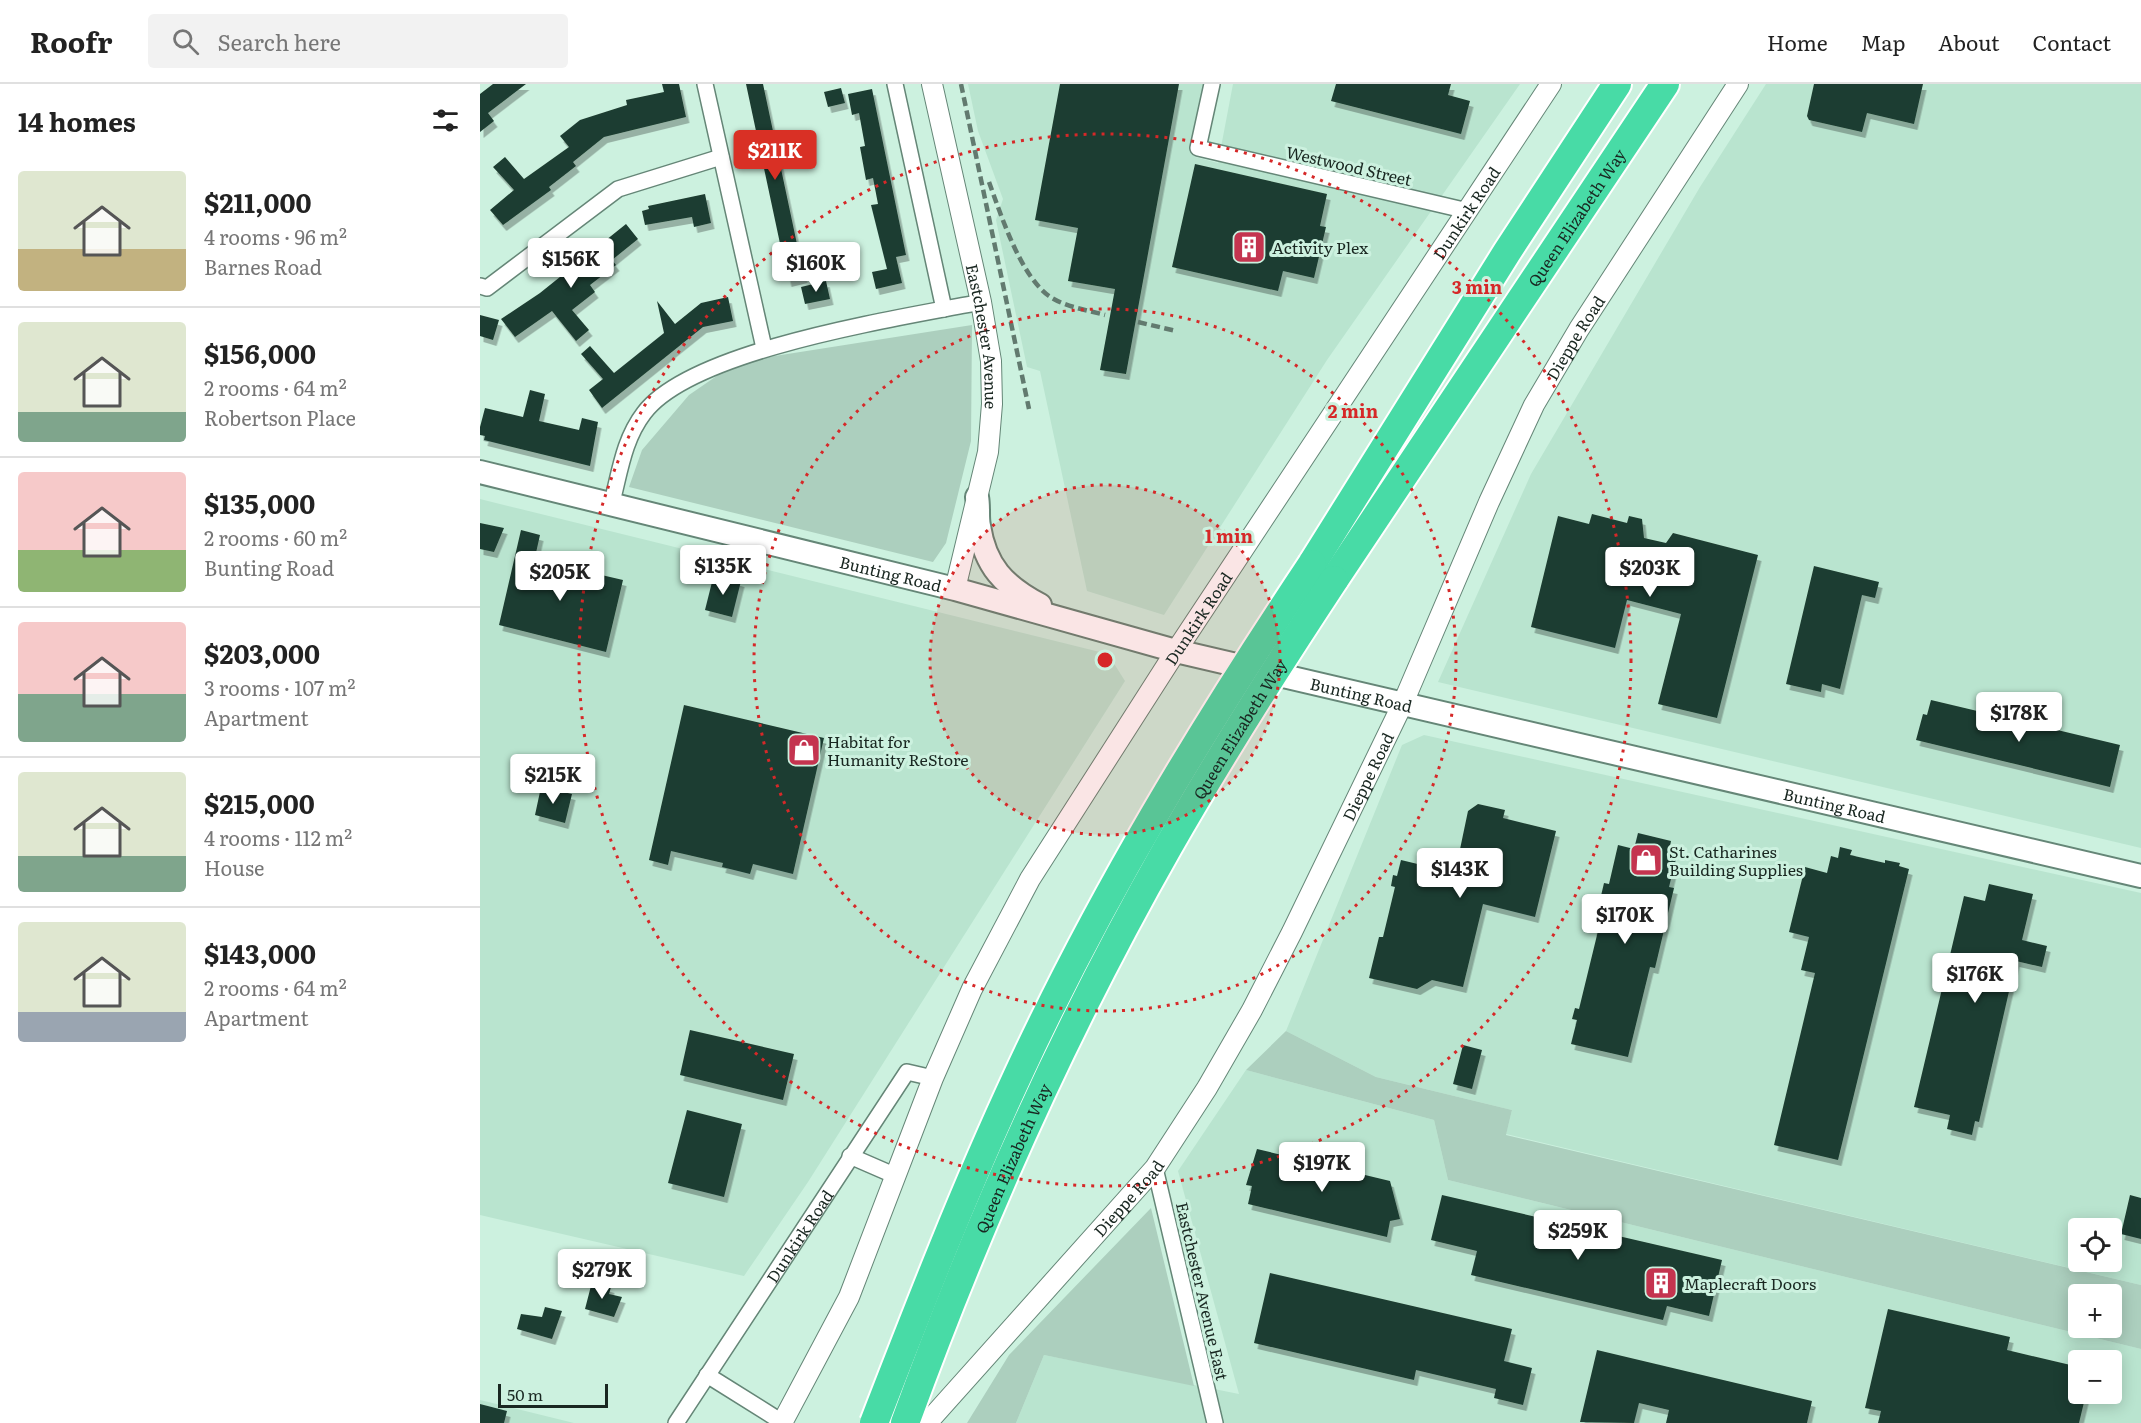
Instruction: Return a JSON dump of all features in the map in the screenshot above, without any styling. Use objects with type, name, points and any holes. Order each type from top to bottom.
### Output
[{"type":"highway","name":"Queen Elizabeth Way","points":[[905,1423],[982,1227],[1082,1010],[1200,791],[1507,252],[1617,84]]},
{"type":"highway","name":"Queen Elizabeth Way","points":[[874,1423],[954,1218],[1017,1076],[1096,918],[1217,706],[1323,572],[1605,175],[1665,84]]},
{"type":"highway","points":[[1605,175],[1680,84]]},
{"type":"main road","name":"Bunting Road","points":[[480,472],[612,502],[955,589],[1176,651],[2141,876]]},
{"type":"main road","points":[[977,497],[978,525],[992,568],[1029,599],[1076,623]]},
{"type":"street","points":[[705,84],[764,348]]},
{"type":"street","name":"Eastchester Avenue","points":[[895,84],[944,309]]},
{"type":"street","name":"Eastchester Avenue","points":[[932,84],[981,302],[991,361],[992,404],[988,452],[955,589]]},
{"type":"street","name":"Westwood Street","points":[[1212,84],[1198,148],[1468,211]]},
{"type":"street","name":"Dunkirk Road","points":[[782,1422],[849,1297],[933,1078],[972,988],[1025,888],[1176,651],[1551,84]]},
{"type":"street","name":"Dieppe Road","points":[[927,1423],[1155,1168],[1208,1088],[1252,1010],[1403,703],[1507,461],[1542,390],[1579,328],[1738,84]]},
{"type":"street","points":[[480,286],[489,287],[618,189],[721,157]]},
{"type":"street","points":[[612,502],[628,439],[645,412],[675,386],[764,348],[981,302]]},
{"type":"street","name":"Dunkirk Road","points":[[676,1423],[907,1072],[933,1078]]},
{"type":"street","points":[[850,1156],[896,1176]]},
{"type":"street","name":"Eastchester Avenue East","points":[[1155,1168],[1215,1423]]},
{"type":"street","points":[[707,1375],[782,1422]]},
{"type":"shaded area","points":[[968,84],[1208,84],[1195,157],[1218,163],[1233,84],[1520,84],[1327,360],[1164,615],[1087,591],[1040,371],[1027,367],[996,220],[1003,199],[978,131]]},
{"type":"shaded area","points":[[1766,84],[2141,84],[2141,848],[1438,682],[1531,474],[1700,187]]},
{"type":"shaded area","points":[[972,325],[971,441],[946,543],[933,562],[629,487],[642,450],[689,395],[737,362]]},
{"type":"shaded area","points":[[480,499],[1108,654],[1125,681],[808,1182],[744,1276],[480,1215]]},
{"type":"shaded area","points":[[1424,735],[2141,893],[2141,1285],[2086,1272],[2122,1272],[2122,1218],[2068,1218],[2068,1268],[1506,1134],[1512,1110],[1376,1077],[1286,1031],[1402,745]]},
{"type":"shaded area","points":[[1286,1031],[1376,1077],[1512,1110],[1506,1135],[2068,1268],[2068,1272],[2086,1272],[2141,1285],[2141,1349],[2096,1338],[2122,1338],[2122,1284],[2068,1284],[2068,1331],[1448,1180],[1434,1120],[1246,1070]]},
{"type":"shaded area","points":[[1246,1070],[1434,1120],[1448,1180],[2068,1331],[2068,1338],[2096,1338],[2141,1349],[2141,1423],[1016,1423],[1044,1355],[1239,1394],[1178,1171]]},
{"type":"shaded area","points":[[1151,1208],[1194,1386],[1044,1355],[1016,1423],[967,1423],[1009,1355]]},
{"type":"shaded area","points":[[480,1400],[574,1423],[480,1423]]},
{"type":"building","points":[[493,84],[526,84],[488,113],[494,121],[480,132],[480,94]]},
{"type":"building","points":[[662,84],[679,84],[686,117],[604,137],[573,162],[576,166],[549,187],[551,190],[503,225],[490,210],[514,190],[493,167],[505,157],[524,179],[569,147],[560,136],[580,120],[627,105],[626,100],[664,92]]},
{"type":"building","points":[[746,84],[763,84],[804,277],[788,281]]},
{"type":"building","points":[[1060,84],[1179,84],[1126,374],[1100,370],[1115,289],[1068,281],[1078,228],[1035,220]]},
{"type":"building","points":[[1336,84],[1451,84],[1448,95],[1470,101],[1461,134],[1331,101]]},
{"type":"building","points":[[1814,84],[1923,84],[1914,124],[1867,113],[1862,132],[1809,120],[1807,116]]},
{"type":"building","points":[[841,88],[845,103],[828,107],[824,92]]},
{"type":"building","points":[[872,89],[906,255],[896,257],[902,283],[876,289],[872,272],[887,269],[871,205],[878,204],[873,178],[866,180],[860,147],[865,146],[859,113],[852,115],[848,94]]},
{"type":"building","name":"Activity Plex","points":[[1195,164],[1327,194],[1320,226],[1326,227],[1314,278],[1283,271],[1278,291],[1172,267]]},
{"type":"building","points":[[705,194],[711,223],[694,227],[692,217],[645,225],[642,211],[649,209],[648,206]]},
{"type":"building","points":[[626,224],[638,239],[612,260],[616,265],[590,285],[595,292],[572,310],[589,330],[576,341],[552,311],[515,337],[501,319],[540,293]]},
{"type":"building","points":[[826,281],[830,299],[805,304],[801,287]]},
{"type":"building","points":[[728,297],[733,321],[703,327],[602,408],[589,390],[603,379],[581,354],[590,346],[614,373],[664,333],[657,301],[675,324],[701,303]]},
{"type":"building","points":[[480,315],[499,320],[493,340],[480,336]]},
{"type":"building","points":[[530,390],[545,394],[539,421],[579,430],[582,418],[598,422],[590,466],[484,440],[485,436],[480,435],[485,408],[523,417]]},
{"type":"building","points":[[1592,514],[1627,523],[1629,516],[1642,519],[1644,538],[1666,543],[1673,533],[1758,555],[1717,718],[1658,704],[1681,614],[1627,600],[1615,648],[1531,627],[1558,516],[1589,524]]},
{"type":"building","points":[[480,523],[504,528],[494,552],[480,549]]},
{"type":"building","points":[[521,530],[540,535],[531,575],[563,583],[567,567],[623,580],[606,652],[499,625]]},
{"type":"building","points":[[1814,566],[1879,582],[1875,598],[1862,595],[1840,689],[1822,684],[1821,692],[1786,684]]},
{"type":"building","points":[[714,574],[741,581],[732,617],[705,610]]},
{"type":"building","points":[[1931,700],[2120,745],[2110,787],[1916,740],[1923,714],[1927,715]]},
{"type":"building","points":[[684,705],[824,738],[793,874],[753,864],[750,874],[722,867],[723,863],[671,851],[668,865],[649,860]]},
{"type":"building","points":[[541,787],[572,794],[565,823],[535,815]]},
{"type":"building","points":[[1478,804],[1505,810],[1503,818],[1556,831],[1535,917],[1483,904],[1463,987],[1432,980],[1417,989],[1369,978],[1379,937],[1383,937],[1395,887],[1391,886],[1393,875],[1397,876],[1401,860],[1455,873],[1468,811]]},
{"type":"building","points":[[1638,833],[1671,841],[1668,857],[1676,859],[1669,887],[1674,888],[1655,968],[1650,967],[1628,1057],[1571,1044],[1577,1020],[1572,1019],[1575,1008],[1579,1009],[1598,931],[1593,930],[1604,883],[1609,884],[1618,845],[1634,849]]},
{"type":"building","points":[[1840,847],[1852,850],[1850,855],[1885,863],[1885,860],[1900,863],[1899,866],[1909,869],[1838,1160],[1774,1145],[1815,973],[1801,970],[1809,937],[1789,932],[1805,867],[1827,873],[1831,856],[1838,858]]},
{"type":"building","points":[[1989,884],[2033,894],[2022,940],[2047,946],[2042,967],[2016,961],[1979,1122],[1975,1121],[1972,1135],[1947,1129],[1950,1115],[1914,1107],[1964,896],[1985,901]]},
{"type":"building","points":[[690,1030],[794,1054],[783,1100],[680,1075]]},
{"type":"building","points":[[1463,1045],[1482,1050],[1472,1089],[1453,1084]]},
{"type":"building","points":[[687,1110],[742,1124],[724,1197],[668,1183]]},
{"type":"building","points":[[1257,1149],[1390,1181],[1400,1219],[1390,1221],[1387,1237],[1248,1204],[1252,1186],[1246,1185]]},
{"type":"building","points":[[1442,1195],[1722,1260],[1709,1316],[1667,1306],[1663,1320],[1471,1275],[1477,1251],[1431,1240]]},
{"type":"building","points":[[2130,1195],[2141,1198],[2141,1239],[2122,1234]]},
{"type":"building","points":[[1270,1273],[1512,1329],[1504,1361],[1532,1368],[1523,1405],[1494,1398],[1496,1389],[1416,1370],[1414,1380],[1254,1343]]},
{"type":"building","points":[[592,1282],[611,1287],[609,1294],[622,1297],[614,1317],[585,1309]]},
{"type":"building","points":[[545,1307],[562,1311],[552,1339],[517,1329],[521,1314],[542,1317]]},
{"type":"building","points":[[1888,1309],[2010,1337],[2007,1350],[2068,1364],[2068,1404],[2084,1404],[2079,1423],[1878,1423],[1881,1411],[1865,1408]]},
{"type":"building","points":[[1597,1350],[1812,1401],[1807,1423],[1666,1423],[1669,1410],[1639,1403],[1634,1423],[1580,1422]]},
{"type":"building","points":[[480,1404],[507,1411],[504,1423],[480,1423]]},
{"type":"railway","points":[[961,84],[1029,409]]},
{"type":"railway","points":[[989,182],[1020,259],[1039,286],[1049,296],[1062,303],[1105,315]]},
{"type":"railway","points":[[1138,322],[1176,331]]},
{"type":"place","name":"Activity Plex","points":[[1249,247]]},
{"type":"place","name":"Habitat for Humanity ReStore","points":[[804,750]]},
{"type":"place","name":"St. Catharines Building Supplies","points":[[1646,860]]},
{"type":"place","name":"Maplecraft Doors","points":[[1661,1283]]}]
